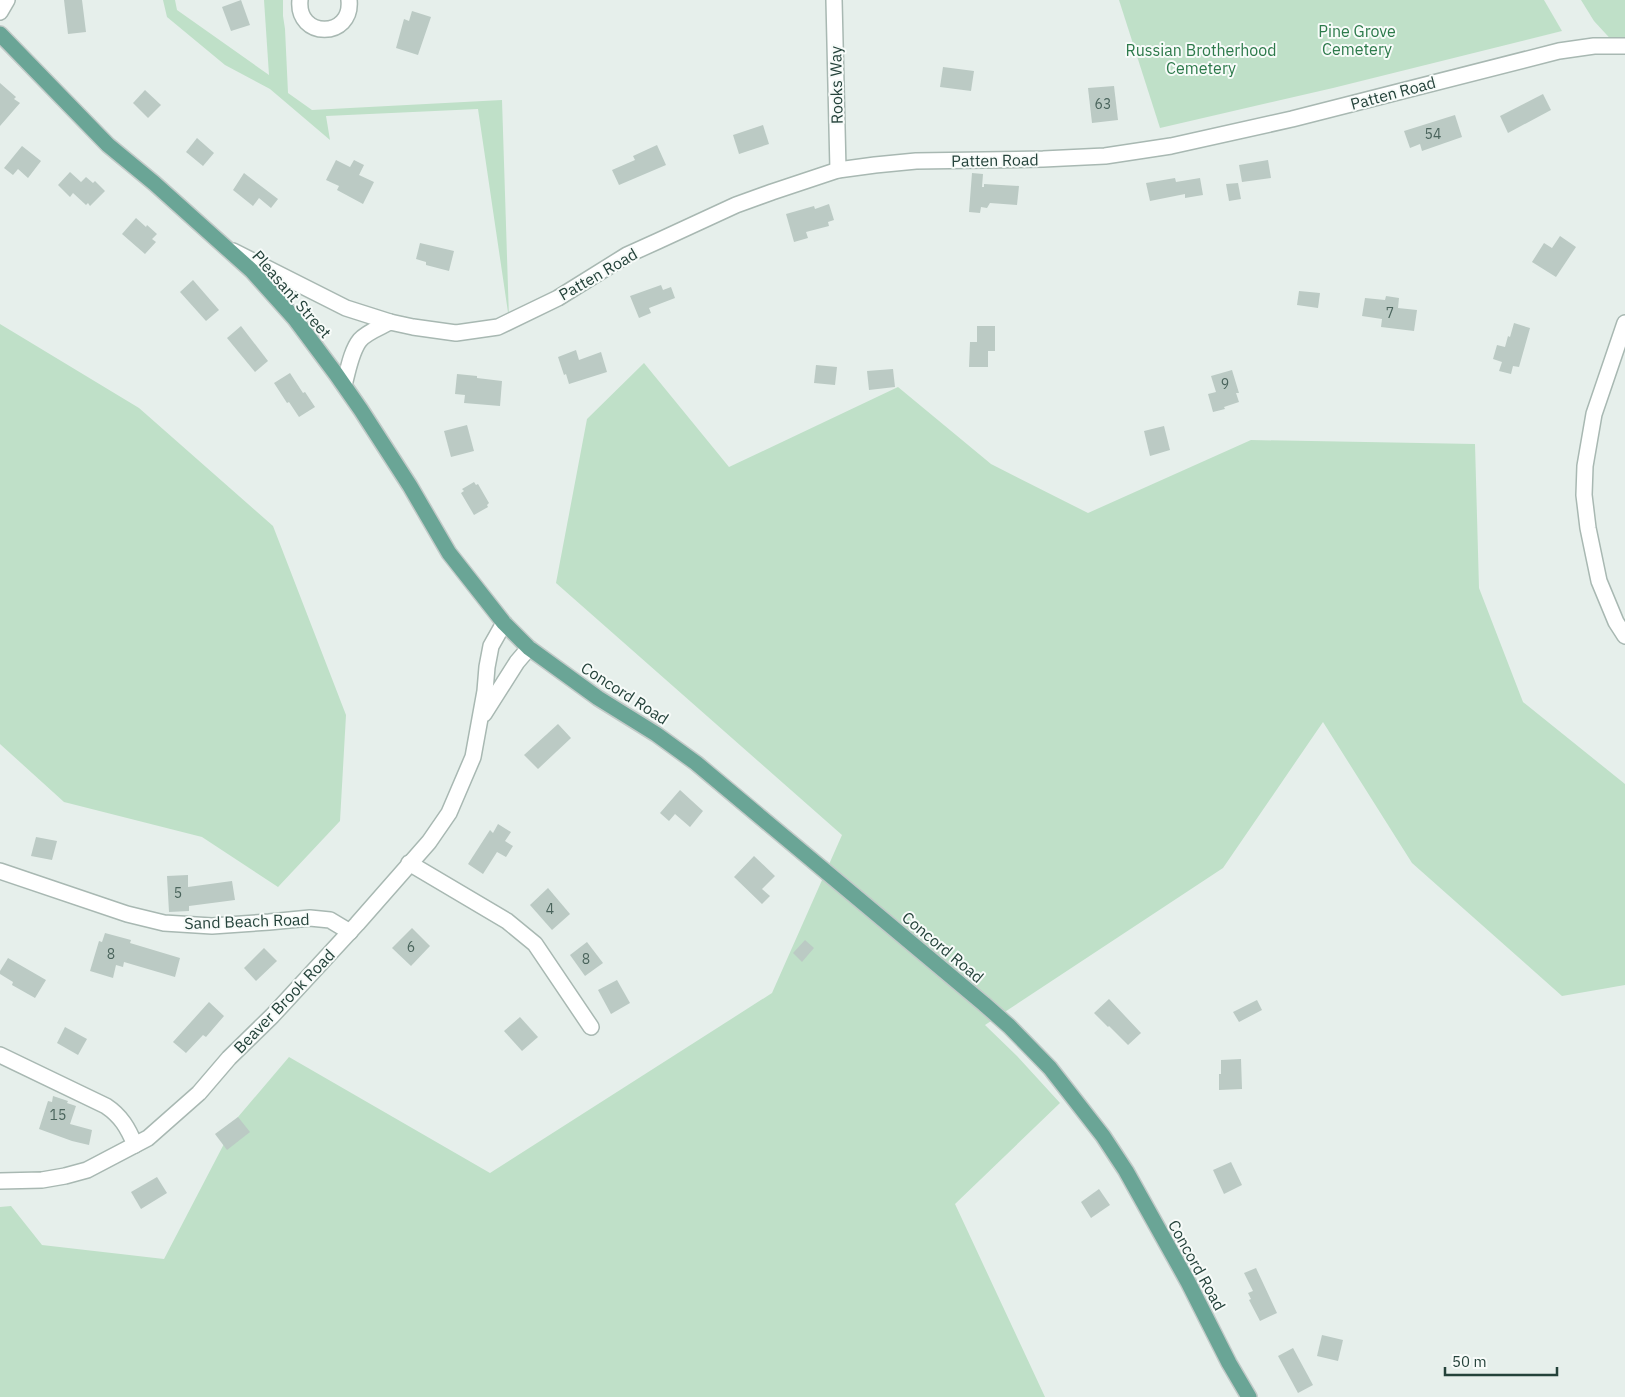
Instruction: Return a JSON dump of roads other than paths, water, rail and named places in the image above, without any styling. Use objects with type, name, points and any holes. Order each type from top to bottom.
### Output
[{"type":"main road","name":"Pleasant Street","points":[[0,34],[108,145],[154,183],[252,271],[295,319],[344,385],[410,486],[449,553],[504,623]]},
{"type":"main road","name":"Concord Road","points":[[504,623],[529,648],[598,698],[656,734],[702,768],[984,1004],[1009,1026],[1050,1068],[1103,1136],[1126,1171],[1188,1282],[1248,1397]]},
{"type":"street","points":[[0,12],[7,0]]},
{"type":"street","points":[[300,0],[300,10],[303,18],[309,25],[317,29],[326,30],[342,23],[349,9],[349,0]]},
{"type":"street","name":"Rooks Way","points":[[834,0],[838,170]]},
{"type":"street","name":"Patten Road","points":[[225,247],[346,308],[413,327],[456,333],[479,331],[498,327],[558,298],[627,255],[658,241],[745,202],[838,170],[875,164],[916,161],[1105,156],[1171,146],[1292,119],[1559,51],[1594,46],[1625,46]]},
{"type":"street","points":[[344,385],[360,340],[390,322]]},
{"type":"street","points":[[1625,322],[1594,414],[1585,466],[1584,495],[1588,528],[1599,581],[1616,622],[1625,636]]},
{"type":"street","name":"Beaver Brook Road","points":[[0,1181],[42,1180],[87,1170],[119,1155],[156,1132],[199,1093],[229,1058],[272,1016],[350,932],[429,842],[449,813],[474,758],[485,691],[486,667],[491,646],[504,623]]},
{"type":"street","name":"Beaver Brook Road","points":[[480,719],[517,662],[529,648]]},
{"type":"street","points":[[409,863],[507,921],[534,944],[591,1027]]},
{"type":"street","name":"Sand Beach Road","points":[[0,870],[120,912],[164,923],[212,926],[310,918],[330,920],[350,932]]},
{"type":"street","points":[[0,1055],[117,1113],[129,1129],[135,1145]]},
{"type":"park label","name":"Pine Grove Cemetery","points":[[1357,40]]},
{"type":"park label","name":"Russian Brotherhood Cemetery","points":[[1201,59]]}]
